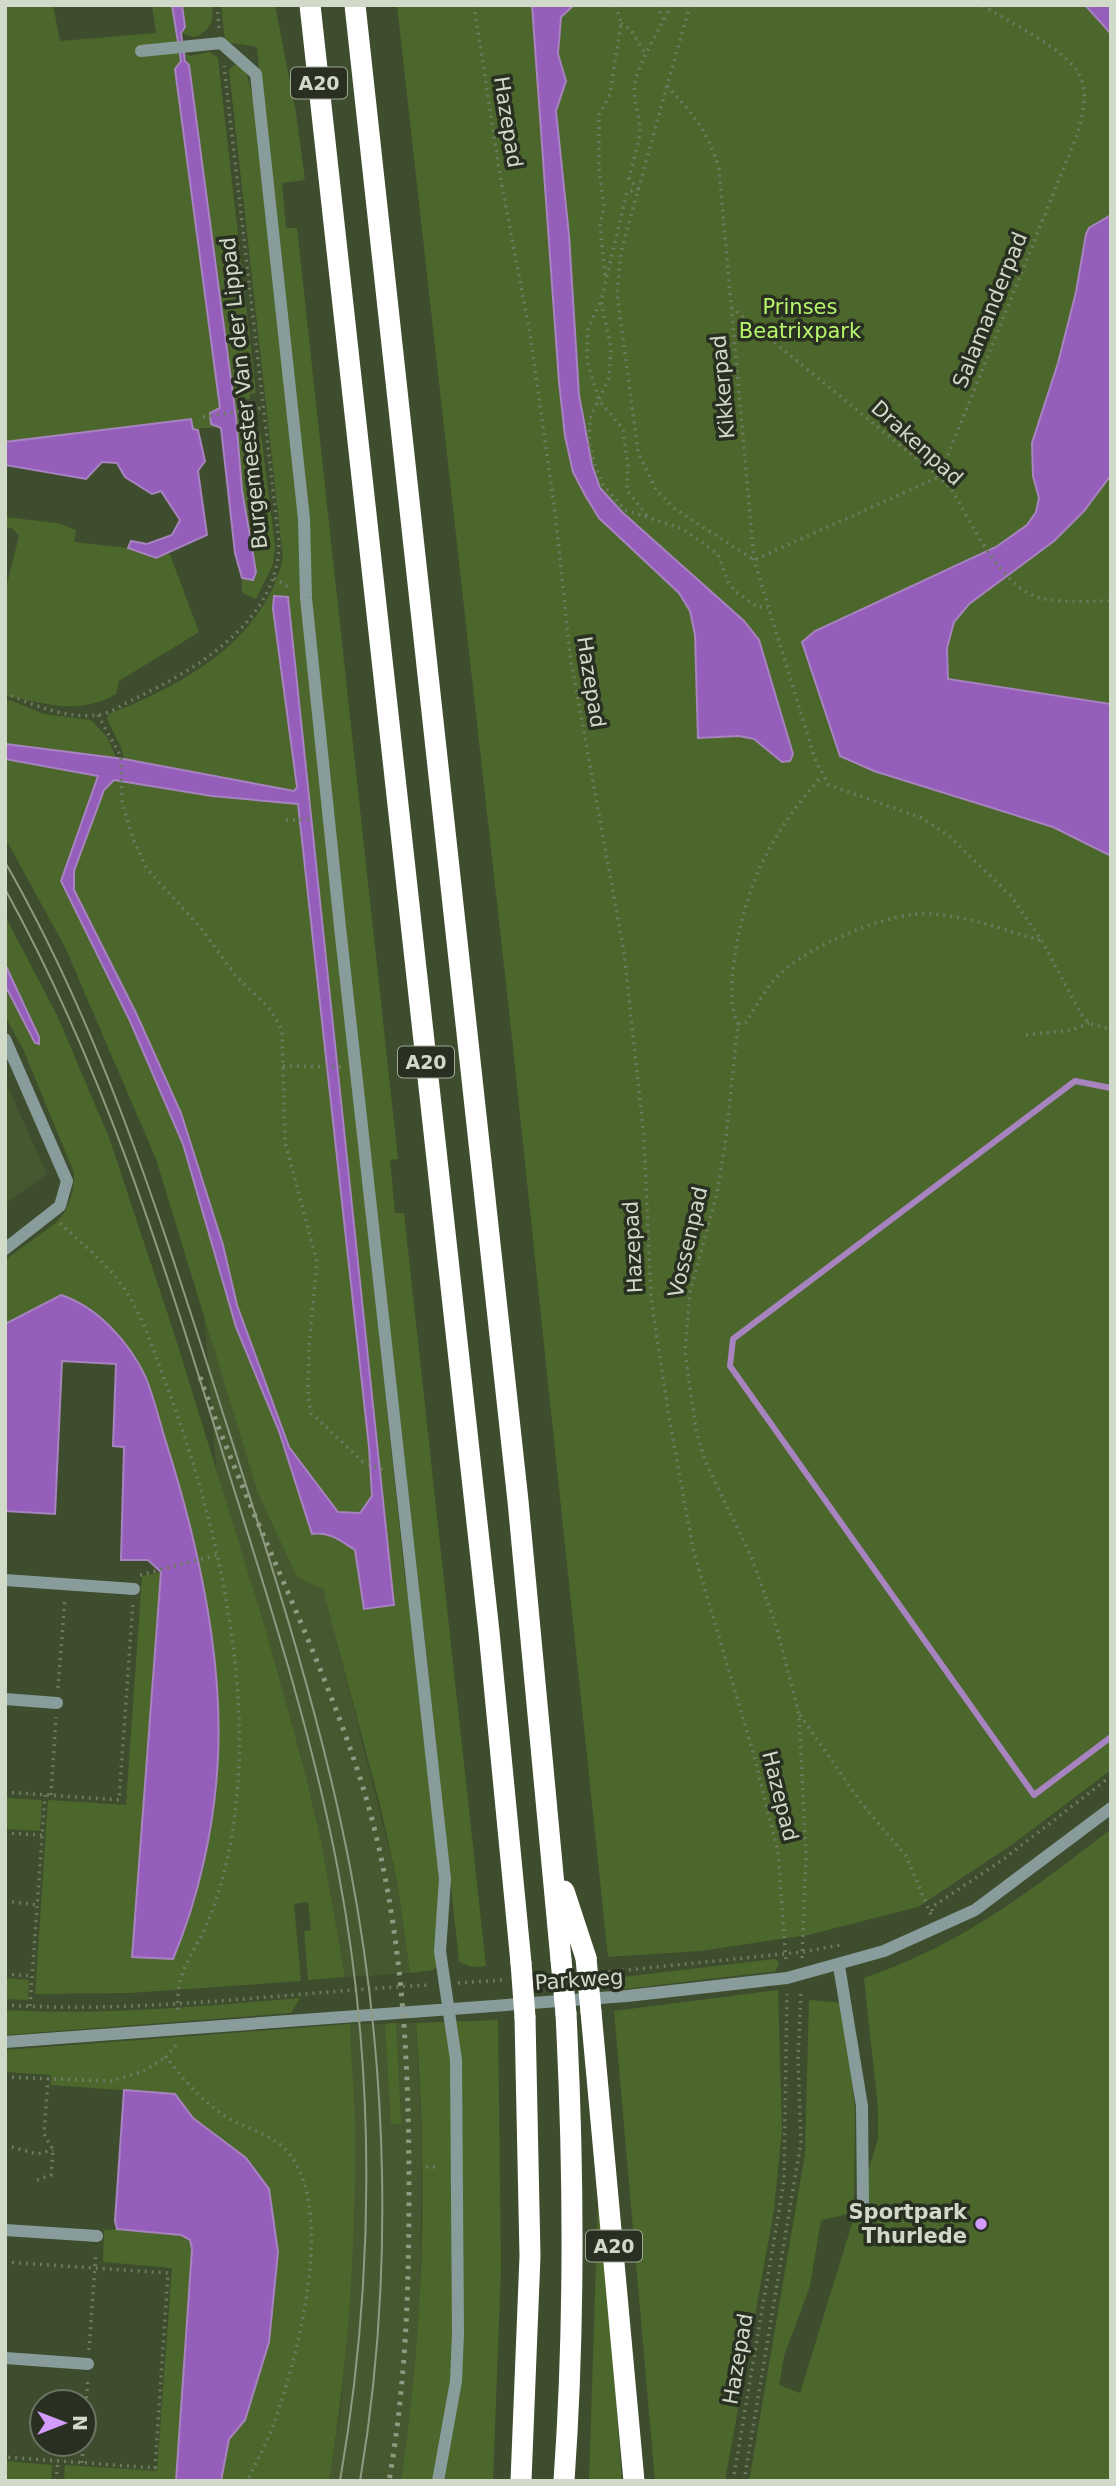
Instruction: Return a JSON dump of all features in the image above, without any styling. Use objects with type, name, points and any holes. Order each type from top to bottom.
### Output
[{"type":"highway","name":"A20","points":[[310,5],[492,1660],[517,1971],[525,2017],[530,2256],[521,2481]]},
{"type":"highway","name":"A20","points":[[355,5],[554,1859],[572,2127],[570,2393],[564,2481]]},
{"type":"highway","name":"A20","points":[[554,1859],[586,1958],[634,2481]]},
{"type":"street","points":[[141,51],[221,43],[256,74],[304,519],[306,598],[337,900],[445,1879],[440,1951],[456,2060],[457,2333],[456,2381],[438,2481]]},
{"type":"street","points":[[5,1040],[67,1181],[60,1206],[5,1249]]},
{"type":"street","points":[[5,1580],[134,1589]]},
{"type":"street","points":[[5,1699],[57,1703]]},
{"type":"street","name":"Parkweg","points":[[5,2042],[664,1993],[787,1978],[839,1966],[915,1939],[975,1909],[1111,1808]]},
{"type":"street","points":[[839,1966],[862,2106],[863,2206]]},
{"type":"street","points":[[5,2230],[97,2236]]},
{"type":"street","points":[[5,2358],[88,2364]]},
{"type":"path","name":"Burgemeester Van der Lippad","points":[[99,715],[171,681],[220,648],[240,630],[274,578],[279,542],[217,5]]},
{"type":"path","name":"Hazepad","points":[[474,5],[500,174],[530,334],[555,512],[570,655],[624,952],[643,1138],[651,1298],[669,1417],[693,1549],[755,1759],[778,1852],[787,1978],[784,2181],[733,2481]]},
{"type":"path","points":[[605,279],[600,224],[604,208],[599,168],[599,115],[610,94],[621,23],[616,5]]},
{"type":"path","points":[[657,5],[664,21]]},
{"type":"path","points":[[638,189],[629,179],[640,129],[634,108],[635,83],[646,54],[671,5]]},
{"type":"path","points":[[690,5],[621,251],[617,293],[638,452],[656,490],[675,509],[754,560],[939,477]]},
{"type":"path","name":"Salamanderpad","points":[[939,477],[1077,135],[1083,111],[1080,76],[1069,64],[1051,48],[982,5]]},
{"type":"path","points":[[621,23],[631,30],[646,54]]},
{"type":"path","name":"Kikkerpad","points":[[667,86],[696,116],[711,140],[719,169],[754,560],[822,776]]},
{"type":"path","points":[[638,189],[627,192],[624,200],[601,301],[588,328],[587,361],[599,400],[623,429],[628,467],[627,490],[647,517]]},
{"type":"path","points":[[601,301],[611,347],[610,378],[590,418],[589,442],[603,485],[625,510],[683,529],[718,554],[728,582],[735,591],[757,607],[768,607]]},
{"type":"path","name":"Drakenpad","points":[[731,307],[939,477],[951,489],[1010,580],[1025,593],[1043,599],[1111,601]]},
{"type":"path","points":[[203,417],[262,408]]},
{"type":"path","points":[[5,693],[48,710],[99,715],[121,757],[121,802],[133,839],[147,869],[200,927],[235,975],[271,1010],[282,1031],[285,1142],[317,1262],[307,1396],[311,1413],[363,1462],[387,1472]]},
{"type":"path","points":[[822,776],[840,791],[922,818],[948,836],[1011,896],[1042,942],[1081,1014],[1089,1023],[1111,1030]]},
{"type":"path","name":"Vossenpad","points":[[744,2481],[801,2142],[798,2059],[806,1857],[799,1714],[777,1629],[751,1556],[705,1461],[692,1408],[685,1352],[690,1292],[717,1193],[725,1146],[738,1024],[733,1014],[731,980],[746,898],[777,831],[822,776]]},
{"type":"path","points":[[286,820],[314,819]]},
{"type":"path","points":[[738,1024],[746,1022],[777,976],[793,962],[867,928],[909,915],[931,914],[971,921],[1042,942]]},
{"type":"path","points":[[1026,1035],[1072,1030],[1089,1023]]},
{"type":"path","points":[[283,1066],[345,1067]]},
{"type":"path","points":[[5,2077],[111,2081],[144,2071],[166,2057],[180,2040],[178,1980],[206,1924],[226,1861],[235,1813],[239,1759],[235,1681],[218,1555],[175,1407],[142,1321],[112,1271],[51,1215]]},
{"type":"path","points":[[150,1572],[218,1555]]},
{"type":"path","points":[[5,1792],[120,1800],[134,1589]]},
{"type":"path","points":[[799,1714],[862,1804],[906,1856],[932,1917]]},
{"type":"path","points":[[932,1917],[932,1907],[1001,1861],[1111,1776]]},
{"type":"path","points":[[51,1788],[51,1795]]},
{"type":"path","points":[[30,2007],[45,1795]]},
{"type":"path","points":[[5,1833],[42,1835]]},
{"type":"path","points":[[5,1901],[37,1905]]},
{"type":"path","points":[[921,1921],[932,1917]]},
{"type":"path","name":"Parkweg","points":[[607,1972],[802,1952],[852,1942]]},
{"type":"path","name":"Parkweg","points":[[5,2005],[30,2007],[177,2003],[328,1990],[444,1984],[517,1971]]},
{"type":"path","points":[[5,1974],[32,1976]]},
{"type":"path","points":[[166,2057],[190,2088],[214,2109],[233,2121],[259,2130],[282,2147],[297,2164],[309,2194],[312,2228],[298,2341],[276,2420],[247,2481]]},
{"type":"path","points":[[37,2180],[51,2175],[53,2150],[44,2134],[48,2079]]},
{"type":"path","points":[[5,2145],[27,2153],[53,2150]]},
{"type":"path","points":[[426,2167],[435,2167]]},
{"type":"path","points":[[87,2388],[97,2236]]},
{"type":"path","points":[[5,2262],[168,2273],[155,2468],[5,2457]]},
{"type":"path","points":[[82,2458],[82,2463]]},
{"type":"path","points":[[57,2481],[58,2461]]},
{"type":"shaded area","points":[[172,5],[182,5],[185,27],[181,33],[185,61],[189,65],[236,417],[242,490],[256,572],[253,580],[242,578],[235,553],[221,428],[211,424],[210,413],[220,408],[175,69],[181,61]]},
{"type":"shaded area","points":[[532,5],[574,5],[561,17],[558,54],[566,81],[556,111],[569,235],[579,395],[592,465],[600,488],[622,512],[744,621],[759,640],[793,754],[790,761],[782,762],[754,739],[739,736],[698,738],[695,635],[690,611],[679,593],[599,518],[573,472],[565,436],[559,382]]},
{"type":"shaded area","points":[[1085,5],[1111,5],[1111,34]]},
{"type":"shaded area","points":[[1111,215],[1111,475],[1084,511],[1054,541],[969,604],[954,622],[947,648],[948,679],[1111,704],[1111,856],[1053,827],[874,771],[840,756],[802,642],[815,631],[996,547],[1027,525],[1036,512],[1039,498],[1033,476],[1032,443],[1058,363],[1076,292],[1086,234],[1089,228]]},
{"type":"shaded area","points":[[191,419],[193,429],[198,430],[205,461],[198,471],[207,535],[156,558],[128,548],[131,541],[147,544],[172,535],[180,520],[161,491],[152,494],[125,477],[117,463],[102,462],[86,479],[5,465],[5,442]]},
{"type":"shaded area","points":[[274,596],[288,597],[394,1605],[364,1609],[355,1550],[329,1535],[312,1534],[279,1431],[236,1327],[183,1144],[130,1021],[61,881],[98,776],[5,759],[5,744],[124,759],[294,791],[297,787],[273,609]],"holes":[[[114,780],[212,796],[298,804],[369,1447],[372,1496],[360,1513],[338,1512],[289,1447],[237,1305],[223,1245],[181,1113],[137,1015],[74,890],[74,871],[104,790]]]},
{"type":"shaded area","points":[[5,964],[39,1037],[39,1044],[35,1043],[5,985]]},
{"type":"shaded area","points":[[5,1080],[47,1174],[5,1204]]},
{"type":"shaded area","points":[[61,1295],[100,1317],[122,1340],[146,1378],[187,1516],[212,1637],[218,1717],[218,1757],[213,1809],[198,1886],[173,1959],[132,1957],[161,1572],[148,1560],[121,1560],[124,1447],[113,1446],[116,1364],[62,1361],[55,1514],[5,1511],[5,1324]]},
{"type":"shaded area","points":[[204,1314],[258,1493],[325,1594],[398,1885],[410,1973],[345,1977],[322,1845],[305,1772],[267,1634],[217,1480]]},
{"type":"shaded area","points":[[416,2023],[422,2137],[420,2310],[413,2401],[401,2481],[329,2481],[341,2407],[353,2239],[355,2131],[350,2024]]},
{"type":"shaded area","points":[[124,2090],[175,2094],[193,2118],[246,2158],[269,2189],[278,2252],[269,2342],[245,2420],[229,2439],[221,2481],[176,2481],[192,2249],[190,2240],[181,2235],[117,2229],[115,2221]]},
{"type":"green space","points":[[5,5],[53,5],[60,41],[156,33],[152,5],[172,5],[181,61],[175,69],[220,409],[212,411],[221,427],[193,429],[191,419],[5,442]]},
{"type":"green space","points":[[182,5],[212,5],[211,21],[204,32],[194,37],[181,33],[185,27]]},
{"type":"green space","points":[[221,5],[275,5],[296,113],[305,180],[282,183],[286,228],[297,228],[398,1159],[390,1160],[395,1213],[404,1213],[486,1966],[472,1967],[459,1962],[321,720],[257,47],[225,42]]},
{"type":"green space","name":"Prinses Beatrixpark","points":[[397,5],[1111,5],[1111,1770],[1013,1844],[918,1907],[808,1935],[700,1951],[608,1957],[511,1029]]},
{"type":"green space","points":[[210,52],[218,58],[256,393],[250,394],[250,399],[237,401],[241,430],[254,429],[255,435],[261,434],[275,546],[273,564],[256,599],[242,593],[242,578],[253,580],[256,572],[242,490],[236,417],[189,65],[184,53],[190,56]]},
{"type":"green space","points":[[234,65],[240,65],[247,75],[257,111],[299,500],[301,602],[405,1579],[415,1631],[441,1879],[436,1967],[433,1970],[410,1973],[398,1886],[380,1805],[323,1589],[297,1577],[258,1493],[156,1159],[65,947],[5,838],[5,759],[98,776],[61,881],[130,1021],[183,1144],[231,1308],[279,1431],[312,1534],[329,1535],[355,1550],[364,1609],[393,1605],[288,597],[297,787],[294,792],[124,759],[107,719],[109,714],[191,674],[239,636],[258,613],[273,587],[283,558],[229,70]]},
{"type":"green space","points":[[5,517],[57,523],[76,530],[74,542],[128,548],[156,558],[169,552],[199,632],[119,681],[116,694],[102,701],[88,705],[62,706],[5,696],[5,592],[19,536],[12,528],[5,528]]},
{"type":"green space","points":[[10,700],[44,714],[91,720],[107,737],[117,759],[5,744],[5,701]]},
{"type":"green space","points":[[113,780],[212,796],[298,804],[369,1447],[372,1497],[360,1513],[338,1512],[289,1447],[237,1305],[223,1245],[181,1113],[137,1015],[74,890],[74,871],[104,790]]},
{"type":"green space","points":[[5,916],[57,1015],[110,1140],[174,1333],[267,1634],[305,1772],[322,1845],[345,1977],[308,1980],[304,1931],[311,1930],[308,1902],[294,1904],[301,1981],[130,1993],[35,1994],[48,1800],[126,1805],[142,1576],[161,1572],[132,1957],[173,1959],[184,1933],[204,1857],[218,1716],[205,1602],[145,1377],[61,1295],[5,1324],[5,1260],[61,1217],[70,1199],[74,1173],[23,1049],[5,1016],[5,985],[35,1042],[39,1044],[5,964]]},
{"type":"green space","points":[[5,1798],[42,1800],[40,1831],[5,1829]]},
{"type":"green space","name":"Sportpark Thurlede","points":[[1111,1829],[1111,2481],[749,2481],[805,2154],[809,2000],[843,2003],[855,2109],[854,2213],[821,2220],[810,2286],[784,2356],[779,2385],[800,2393],[878,2139],[878,2108],[864,1978],[964,1933],[1023,1895]]},
{"type":"green space","points":[[775,1959],[779,1962],[776,1971],[624,1989],[623,1977]]},
{"type":"green space","points":[[5,1978],[29,1980],[28,2000],[5,1999]]},
{"type":"green space","points":[[778,1990],[782,2129],[774,2210],[725,2481],[655,2481],[614,2011]]},
{"type":"green space","points":[[300,1998],[291,2013],[5,2035],[5,2010],[116,2011]]},
{"type":"green space","points":[[498,2020],[501,2268],[493,2481],[401,2481],[415,2367],[422,2252],[422,2137],[416,2023]]},
{"type":"green space","points":[[396,2023],[401,2124],[391,2124],[385,2024]]},
{"type":"green space","points":[[350,2024],[355,2130],[352,2262],[346,2350],[329,2481],[221,2481],[229,2439],[245,2420],[269,2342],[278,2252],[269,2189],[246,2158],[193,2118],[175,2094],[51,2085],[51,2075],[5,2072],[5,2050]]},
{"type":"green space","points":[[599,2169],[622,2481],[589,2481]]},
{"type":"green space","points":[[104,2230],[181,2235],[190,2239],[192,2249],[176,2481],[64,2481],[65,2465],[157,2471],[172,2268],[103,2262]]},
{"type":"green space","points":[[5,2461],[52,2465],[51,2481],[5,2481]]},
{"type":"waterway","points":[[1111,1088],[1075,1081],[733,1339],[730,1366],[1034,1795],[1111,1737]]},
{"type":"tram line","points":[[5,862],[39,924],[97,1050],[146,1180],[270,1560],[306,1682],[337,1805],[363,1942],[379,2096],[382,2173],[378,2328],[360,2481]]},
{"type":"tram line","points":[[5,889],[71,1022],[126,1158],[150,1227],[268,1598],[327,1815],[350,1945],[365,2098],[365,2252],[352,2405],[340,2481]]},
{"type":"railway","points":[[200,1377],[239,1479],[343,1730],[361,1781],[386,1881],[405,2035],[409,2190],[405,2336],[389,2481]]},
{"type":"place","name":"Sportpark Thurlede","points":[[981,2224]]}]
